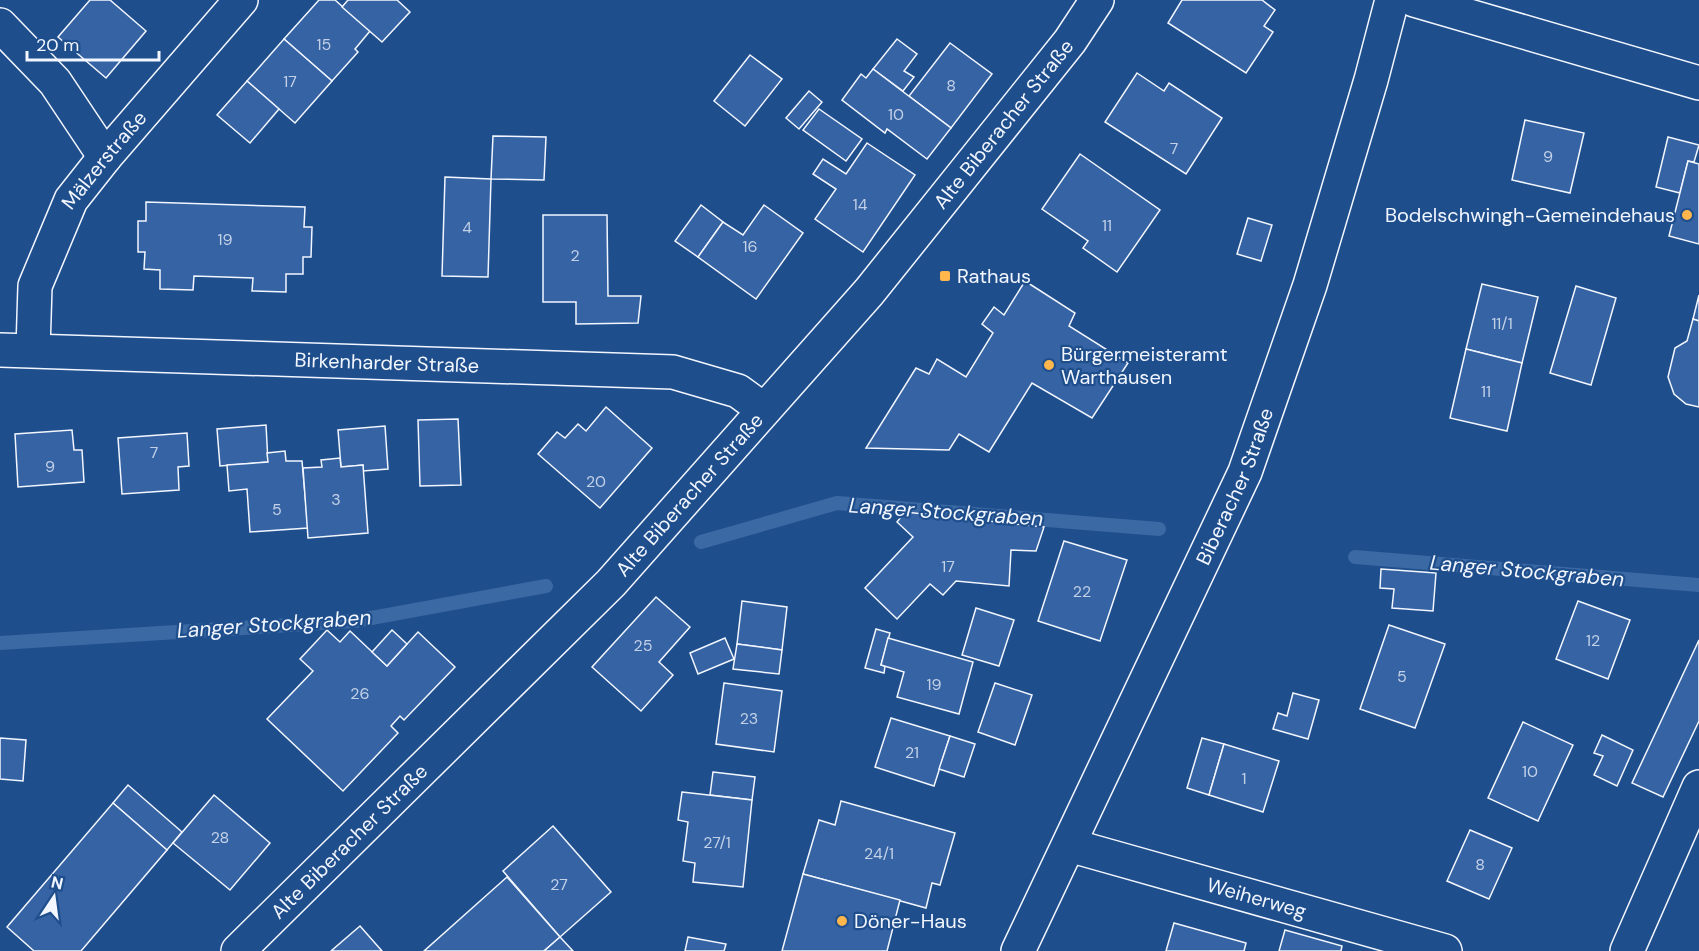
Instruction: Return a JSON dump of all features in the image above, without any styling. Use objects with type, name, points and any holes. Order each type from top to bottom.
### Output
[{"type":"street","name":"Mälzerstraße","points":[[33,349],[35,286],[71,200],[105,157],[241,0]]},
{"type":"street","name":"Alte Biberacher Straße","points":[[238,951],[611,583],[869,292],[1070,41],[1097,0]]},
{"type":"street","name":"Biberacher Straße","points":[[1018,951],[1245,472],[1310,285],[1371,80],[1392,0]]},
{"type":"street","points":[[1414,0],[1699,83]]},
{"type":"street","points":[[0,25],[55,82],[105,157]]},
{"type":"street","name":"Birkenharder Straße","points":[[0,350],[33,349],[673,372],[738,391],[764,410]]},
{"type":"street","points":[[1627,951],[1699,787]]},
{"type":"street","name":"Weiherweg","points":[[1069,846],[1445,951]]},
{"type":"building","points":[[90,0],[110,0],[146,31],[106,78],[58,37]]},
{"type":"building","points":[[319,0],[335,0],[370,31],[355,49],[358,52],[332,81],[284,39]]},
{"type":"building","points":[[348,0],[397,0],[410,12],[382,42],[342,7]]},
{"type":"building","points":[[1182,0],[1262,0],[1275,10],[1264,26],[1273,32],[1246,73],[1168,23]]},
{"type":"building","points":[[284,39],[332,81],[295,123],[247,81]]},
{"type":"building","points":[[897,39],[917,54],[904,71],[914,77],[903,91],[873,69]]},
{"type":"building","points":[[950,43],[992,74],[951,128],[909,96]]},
{"type":"building","points":[[750,55],[782,79],[745,126],[714,101]]},
{"type":"building","points":[[873,69],[951,128],[927,159],[887,129],[885,133],[842,100],[861,74],[866,78]]},
{"type":"building","points":[[1137,73],[1164,91],[1169,83],[1222,118],[1186,174],[1105,122]]},
{"type":"building","points":[[247,81],[279,109],[250,143],[217,115]]},
{"type":"building","points":[[809,91],[822,102],[799,129],[786,118]]},
{"type":"building","points":[[819,109],[862,139],[846,161],[803,130]]},
{"type":"building","points":[[1525,120],[1584,133],[1570,193],[1512,180]]},
{"type":"building","points":[[493,136],[546,137],[544,180],[491,179]]},
{"type":"building","points":[[1668,137],[1699,145],[1694,162],[1688,161],[1680,193],[1656,187]]},
{"type":"building","points":[[867,143],[915,175],[863,252],[815,219],[836,189],[813,174],[823,159],[846,174]]},
{"type":"building","points":[[1080,154],[1160,210],[1117,272],[1083,248],[1088,241],[1042,209]]},
{"type":"building","name":"Bodelschwingh-Gemeindehaus","points":[[1688,161],[1699,164],[1699,244],[1669,236]]},
{"type":"building","points":[[445,177],[491,179],[488,277],[442,276]]},
{"type":"building","points":[[146,202],[305,207],[304,227],[312,227],[311,257],[303,257],[303,274],[286,274],[286,292],[252,291],[253,278],[194,276],[193,290],[160,289],[160,270],[144,269],[145,252],[138,252],[138,221],[146,221]]},
{"type":"building","points":[[701,205],[723,222],[698,257],[675,241]]},
{"type":"building","points":[[764,205],[803,233],[756,299],[698,257],[723,222],[743,235]]},
{"type":"building","points":[[543,215],[607,215],[608,296],[641,296],[638,323],[576,324],[576,302],[543,302]]},
{"type":"building","points":[[1248,218],[1272,225],[1261,261],[1237,254]]},
{"type":"building","name":"Bürgermeisteramt Warthausen","points":[[1025,281],[1075,313],[1069,326],[1128,363],[1092,418],[1032,383],[989,452],[959,434],[949,450],[866,448],[916,368],[929,374],[937,359],[966,377],[993,333],[982,324],[994,307],[1004,315]]},
{"type":"building","points":[[1482,284],[1538,297],[1522,363],[1466,349]]},
{"type":"building","points":[[1576,286],[1616,298],[1591,385],[1550,373]]},
{"type":"building","points":[[1699,295],[1699,321],[1693,319]]},
{"type":"building","points":[[1693,319],[1699,321],[1699,407],[1686,404],[1674,394],[1668,377],[1675,348],[1687,341]]},
{"type":"building","points":[[1466,349],[1522,363],[1507,431],[1450,418]]},
{"type":"building","points":[[606,407],[652,448],[600,508],[538,454],[557,432],[565,438],[578,424],[586,431]]},
{"type":"building","points":[[458,419],[461,485],[420,486],[418,420]]},
{"type":"building","points":[[266,425],[268,462],[220,466],[217,429]]},
{"type":"building","points":[[385,426],[388,469],[363,471],[363,465],[341,467],[338,430]]},
{"type":"building","points":[[72,430],[74,450],[82,450],[84,482],[18,487],[15,434]]},
{"type":"building","points":[[187,433],[189,466],[178,467],[179,490],[122,494],[118,438]]},
{"type":"building","points":[[285,451],[286,461],[302,461],[308,528],[250,532],[247,489],[229,491],[227,465],[268,462],[267,453]]},
{"type":"building","points":[[340,458],[341,467],[363,465],[368,533],[308,538],[303,468],[322,467],[321,460]]},
{"type":"building","points":[[905,512],[1044,527],[1036,551],[1011,550],[1009,586],[956,581],[943,595],[930,584],[897,619],[865,588],[913,537],[897,522]]},
{"type":"building","points":[[1064,541],[1127,560],[1100,641],[1038,621]]},
{"type":"building","points":[[1381,569],[1436,573],[1433,611],[1392,608],[1394,589],[1380,588]]},
{"type":"building","points":[[656,597],[690,627],[659,662],[673,675],[641,711],[592,667]]},
{"type":"building","points":[[742,601],[787,607],[782,650],[737,644]]},
{"type":"building","points":[[1578,601],[1630,620],[1608,679],[1556,659]]},
{"type":"building","points":[[976,608],[1014,620],[999,666],[962,655]]},
{"type":"building","points":[[1389,625],[1445,644],[1415,728],[1360,709]]},
{"type":"building","points":[[876,629],[890,633],[881,665],[885,666],[884,673],[865,668]]},
{"type":"building","points":[[327,630],[340,642],[350,631],[387,666],[418,632],[455,667],[404,720],[400,716],[391,726],[398,733],[343,791],[267,719],[313,671],[300,659]]},
{"type":"building","points":[[392,630],[407,644],[387,666],[372,652]]},
{"type":"building","points":[[725,638],[734,659],[698,674],[690,653]]},
{"type":"building","points":[[888,638],[973,662],[959,714],[897,697],[904,672],[881,665]]},
{"type":"building","points":[[1699,640],[1699,721],[1663,797],[1632,783]]},
{"type":"building","points":[[737,644],[782,650],[779,674],[733,669]]},
{"type":"building","points":[[724,683],[782,691],[774,752],[716,744]]},
{"type":"building","points":[[995,683],[1032,695],[1015,745],[978,732]]},
{"type":"building","points":[[1293,693],[1319,700],[1308,739],[1273,729],[1278,713],[1287,716]]},
{"type":"building","points":[[891,718],[950,736],[934,786],[875,767]]},
{"type":"building","points":[[1523,722],[1573,745],[1538,821],[1488,798]]},
{"type":"building","points":[[1602,735],[1633,750],[1617,786],[1594,775],[1603,756],[1594,753]]},
{"type":"building","points":[[950,736],[975,744],[964,777],[939,769]]},
{"type":"building","points":[[0,738],[26,740],[23,781],[0,779]]},
{"type":"building","points":[[1202,738],[1224,744],[1209,795],[1187,788]]},
{"type":"building","points":[[1224,744],[1279,761],[1263,812],[1209,795]]},
{"type":"building","points":[[713,772],[755,777],[752,800],[710,795]]},
{"type":"building","points":[[128,785],[182,832],[167,850],[113,803]]},
{"type":"building","points":[[682,792],[752,800],[743,887],[693,882],[695,863],[683,861],[688,822],[678,820]]},
{"type":"building","points":[[214,795],[270,843],[230,890],[173,843]]},
{"type":"building","points":[[841,801],[955,833],[940,885],[932,883],[926,908],[803,874],[819,820],[835,825]]},
{"type":"building","points":[[113,803],[167,850],[81,951],[34,951],[7,927]]},
{"type":"building","points":[[553,826],[611,892],[560,937],[503,871]]},
{"type":"building","points":[[1470,830],[1512,848],[1489,899],[1447,881]]},
{"type":"building","name":"Döner-Haus","points":[[803,874],[900,900],[887,951],[782,951]]},
{"type":"building","points":[[507,877],[560,937],[544,951],[424,951]]},
{"type":"building","points":[[1174,923],[1246,943],[1244,951],[1166,951]]},
{"type":"building","points":[[360,926],[382,951],[331,951]]},
{"type":"building","points":[[1285,930],[1342,946],[1341,951],[1279,951]]},
{"type":"building","points":[[560,937],[573,951],[544,951]]},
{"type":"building","points":[[688,937],[726,944],[724,951],[685,951]]},
{"type":"waterway","name":"Langer Stockgraben","points":[[701,542],[837,503],[1159,529]]},
{"type":"waterway","name":"Langer Stockgraben","points":[[1355,557],[1699,585]]},
{"type":"waterway","name":"Langer Stockgraben","points":[[0,643],[355,621],[546,586]]},
{"type":"place","name":"Bodelschwingh-Gemeindehaus","points":[[1687,215]]},
{"type":"place","name":"Rathaus","points":[[945,276]]},
{"type":"place","name":"Bürgermeisteramt Warthausen","points":[[1049,365]]},
{"type":"place","name":"Döner-Haus","points":[[842,921]]}]
